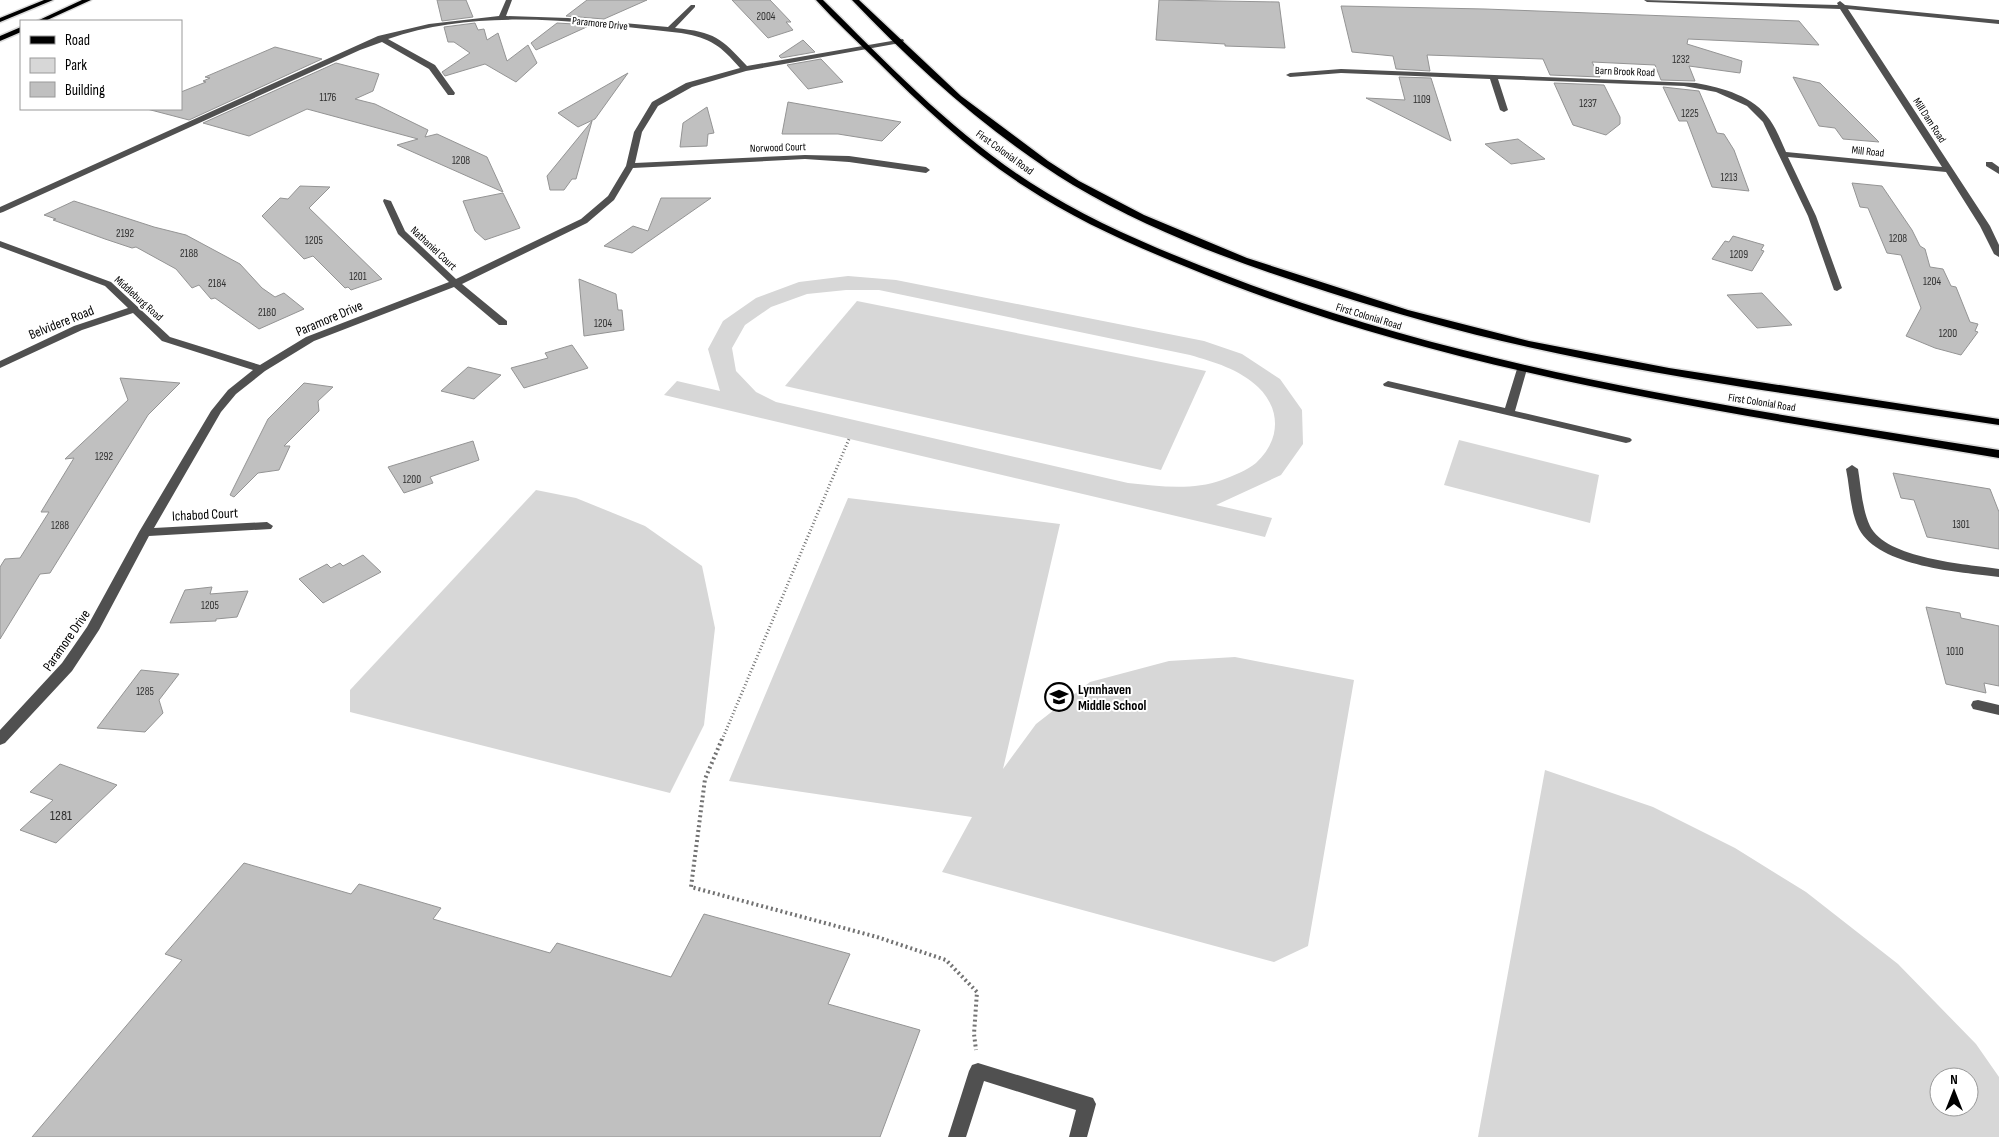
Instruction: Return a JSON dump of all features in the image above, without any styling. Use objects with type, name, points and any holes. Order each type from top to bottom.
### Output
[{"type":"main road","points":[[0,20],[50,0]]},
{"type":"main road","points":[[42,20],[88,0]]},
{"type":"main road","name":"First Colonial Road","points":[[819,0],[956,132],[1029,185],[1122,236],[1246,289],[1357,326],[1522,370],[1699,405],[1999,454]]},
{"type":"main road","name":"First Colonial Road","points":[[855,0],[974,110],[1047,164],[1147,219],[1211,247],[1278,272],[1399,312],[1560,351],[1661,370],[1999,422]]},
{"type":"main road","points":[[0,39],[20,30]]},
{"type":"street","points":[[502,17],[509,0]]},
{"type":"street","points":[[1647,0],[1844,7],[1999,22]]},
{"type":"street","name":"Mill Dam Road","points":[[1838,0],[1985,226],[1999,254]]},
{"type":"street","points":[[669,30],[693,6]]},
{"type":"street","name":"Paramore Drive","points":[[0,210],[381,38],[449,22],[502,17],[550,18],[669,30],[703,36],[720,42],[745,69]]},
{"type":"street","points":[[381,38],[432,67],[452,93]]},
{"type":"street","name":"Paramore Drive","points":[[0,739],[67,667],[92,630],[145,532],[216,411],[232,392],[261,369],[310,340],[455,283],[584,221],[611,198],[630,166],[638,132],[656,104],[689,85],[745,69],[900,41]]},
{"type":"street","name":"Barn Brook Road","points":[[1290,75],[1341,71],[1684,84],[1717,90],[1736,96],[1756,107],[1767,121],[1812,216],[1837,288]]},
{"type":"street","points":[[1492,76],[1504,110]]},
{"type":"street","name":"Mill Road","points":[[1784,154],[1949,170]]},
{"type":"street","name":"Norwood Court","points":[[630,166],[805,157],[849,159],[926,170]]},
{"type":"street","points":[[1989,164],[1999,171]]},
{"type":"street","name":"Nathaniel Court","points":[[387,201],[401,232],[455,283],[503,323]]},
{"type":"street","points":[[1985,226],[1999,226]]},
{"type":"street","name":"Middleburg Road","points":[[0,244],[108,284],[166,339],[261,369]]},
{"type":"street","name":"Belvidere Road","points":[[0,365],[78,328],[134,309]]},
{"type":"street","points":[[1509,413],[1522,370]]},
{"type":"street","points":[[1388,384],[1626,440]]},
{"type":"street","points":[[1852,469],[1866,530],[1879,544],[1899,554],[1944,564],[1999,572]]},
{"type":"street","name":"Ichabod Court","points":[[145,532],[267,526]]},
{"type":"street","points":[[1978,705],[1999,710]]},
{"type":"street","points":[[957,1137],[978,1072],[1087,1104],[1078,1137]]},
{"type":"path","points":[[849,439],[705,779],[691,888],[877,937],[946,960],[978,992],[974,1034],[978,1072]]},
{"type":"green space","points":[[848,276],[896,280],[1204,341],[1242,354],[1280,379],[1302,410],[1303,444],[1281,475],[1216,505],[1272,518],[1265,537],[664,395],[677,381],[720,391],[708,349],[723,321],[756,298],[799,282]],"holes":[[[846,290],[879,290],[1208,360],[1243,375],[1266,396],[1274,415],[1274,435],[1264,454],[1253,466],[1222,480],[1187,487],[1128,483],[776,402],[756,392],[736,371],[732,348],[745,325],[771,307],[807,294]]]},
{"type":"green space","points":[[857,301],[1206,371],[1161,470],[785,386]]},
{"type":"green space","points":[[1459,440],[1599,475],[1590,523],[1444,485]]},
{"type":"green space","points":[[536,490],[576,498],[645,526],[702,566],[715,628],[704,725],[670,793],[350,712],[350,690]]},
{"type":"green space","points":[[848,498],[1060,524],[1003,769],[1036,724],[1090,682],[1169,661],[1235,657],[1354,680],[1308,946],[1274,962],[942,872],[972,817],[729,781]]},
{"type":"green space","points":[[1545,770],[1653,807],[1735,848],[1806,892],[1898,964],[1976,1044],[1999,1077],[1999,1137],[1478,1137]]},
{"type":"building","points":[[437,0],[466,0],[473,17],[442,21]]},
{"type":"building","points":[[587,0],[647,0],[604,19],[566,16]]},
{"type":"building","points":[[732,0],[770,0],[791,22],[786,22],[793,30],[768,38]]},
{"type":"building","points":[[1159,0],[1279,2],[1285,48],[1225,46],[1225,44],[1156,40]]},
{"type":"building","points":[[1341,6],[1485,9],[1799,21],[1819,45],[1688,39],[1687,44],[1742,61],[1740,73],[1689,66],[1695,81],[1661,80],[1655,65],[1592,62],[1600,77],[1550,75],[1543,59],[1427,55],[1430,71],[1396,69],[1393,56],[1352,52]]},
{"type":"building","points":[[475,23],[478,30],[484,29],[487,40],[498,33],[507,61],[528,45],[537,63],[516,82],[485,64],[445,76],[442,72],[470,53],[454,42],[448,42],[444,27]]},
{"type":"building","points":[[557,23],[591,25],[536,50],[531,43]]},
{"type":"building","points":[[803,40],[815,52],[781,58],[779,56]]},
{"type":"building","points":[[275,47],[322,59],[189,120],[151,110],[182,110],[182,92],[206,82],[203,81],[210,78],[205,77]]},
{"type":"building","points":[[821,59],[843,82],[808,89],[787,65]]},
{"type":"building","points":[[336,63],[379,74],[373,91],[355,99],[375,104],[428,130],[425,137],[437,134],[487,157],[503,192],[397,145],[418,139],[307,109],[249,136],[203,123]]},
{"type":"building","points":[[628,73],[595,119],[578,127],[558,113]]},
{"type":"building","points":[[1399,77],[1431,78],[1451,141],[1366,98],[1405,100]]},
{"type":"building","points":[[1793,77],[1820,83],[1879,142],[1843,139],[1835,128],[1819,126]]},
{"type":"building","points":[[1554,83],[1604,85],[1620,117],[1620,124],[1606,135],[1573,125]]},
{"type":"building","points":[[1663,87],[1699,91],[1717,133],[1724,134],[1734,150],[1749,191],[1712,187],[1687,121],[1679,121]]},
{"type":"building","points":[[788,102],[901,122],[882,141],[838,134],[782,134]]},
{"type":"building","points":[[707,107],[714,133],[708,134],[707,146],[680,147],[683,123]]},
{"type":"building","points":[[592,121],[576,179],[572,179],[564,190],[550,190],[547,176]]},
{"type":"building","points":[[1518,139],[1545,159],[1511,164],[1485,144]]},
{"type":"building","points":[[1852,183],[1882,186],[1912,230],[1920,246],[1925,249],[1930,267],[1943,269],[1951,286],[1956,287],[1970,322],[1978,324],[1975,331],[1978,332],[1961,355],[1935,348],[1906,336],[1921,308],[1901,255],[1887,253],[1868,208],[1860,207]]},
{"type":"building","points":[[300,186],[330,187],[309,208],[382,279],[351,290],[348,287],[345,288],[313,256],[304,259],[262,216],[280,198],[288,199]]},
{"type":"building","points":[[503,193],[520,228],[485,240],[475,231],[463,201]]},
{"type":"building","points":[[661,198],[711,198],[632,253],[604,246],[633,226],[648,231]]},
{"type":"building","points":[[74,201],[154,227],[186,235],[240,264],[262,288],[275,297],[284,293],[304,309],[259,329],[215,298],[211,299],[199,285],[192,288],[176,269],[136,247],[132,248],[105,239],[44,215]]},
{"type":"building","points":[[1733,236],[1764,245],[1761,250],[1764,251],[1752,271],[1712,259],[1725,241],[1729,242]]},
{"type":"building","points":[[579,279],[616,294],[618,310],[622,310],[624,330],[584,336]]},
{"type":"building","points":[[1762,293],[1792,325],[1757,328],[1727,295]]},
{"type":"building","points":[[572,345],[588,368],[524,388],[511,368],[548,358],[545,353]]},
{"type":"building","points":[[468,367],[501,375],[474,399],[441,391]]},
{"type":"building","points":[[120,378],[180,383],[148,415],[50,573],[40,574],[0,639],[0,567],[5,559],[20,558],[49,512],[41,512],[74,458],[65,459],[128,400]]},
{"type":"building","points":[[304,383],[333,387],[318,401],[319,411],[284,446],[290,446],[279,470],[258,473],[234,497],[230,495],[268,419]]},
{"type":"building","points":[[473,441],[479,460],[430,477],[433,483],[404,493],[388,467]]},
{"type":"building","points":[[1893,473],[1990,489],[1999,512],[1999,549],[1927,537],[1914,500],[1901,498]]},
{"type":"building","points":[[363,555],[381,572],[323,603],[299,579],[327,564],[331,568],[340,563],[343,566]]},
{"type":"building","points":[[212,587],[210,594],[248,591],[237,617],[216,619],[216,621],[170,623],[185,590]]},
{"type":"building","points":[[1926,607],[1960,613],[1961,618],[1999,626],[1999,686],[1984,683],[1986,693],[1946,684]]},
{"type":"building","points":[[141,670],[179,674],[159,700],[163,713],[145,732],[97,728]]},
{"type":"building","points":[[60,764],[117,785],[56,843],[20,830],[53,800],[30,792]]},
{"type":"building","points":[[244,863],[351,894],[359,884],[441,908],[433,919],[550,953],[557,943],[671,977],[704,914],[850,954],[828,1004],[920,1030],[880,1137],[32,1137],[182,960],[165,954]]},
{"type":"place","name":"Lynnhaven Middle School","points":[[1059,697]]}]
